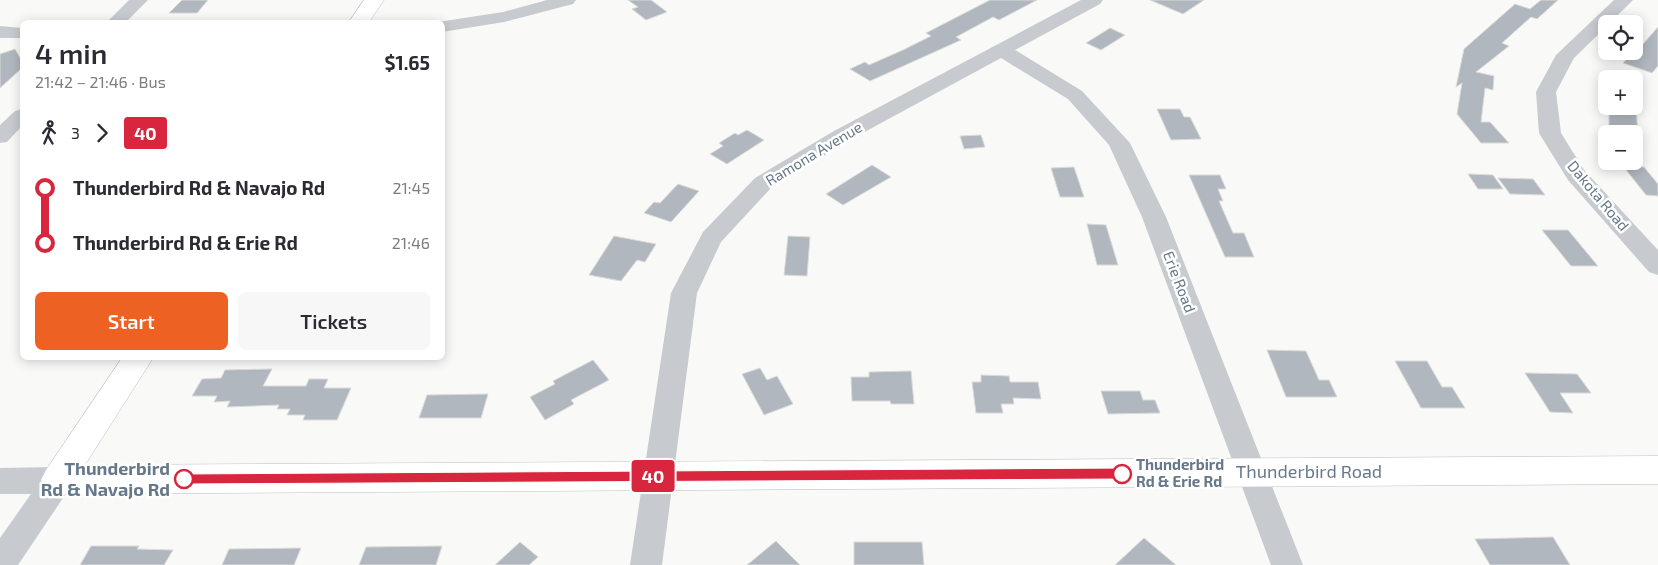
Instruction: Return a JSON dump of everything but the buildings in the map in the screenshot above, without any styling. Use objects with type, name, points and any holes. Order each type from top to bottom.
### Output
[{"type":"main road","points":[[360,20],[374,0]]},
{"type":"main road","points":[[58,480],[137,360]]},
{"type":"main road","name":"Thunderbird Road","points":[[58,480],[1658,470]]},
{"type":"street","points":[[118,20],[139,0]]},
{"type":"street","points":[[445,27],[504,17],[567,0]]},
{"type":"street","name":"Ramona Avenue","points":[[646,565],[684,294],[711,238],[762,184],[841,136],[1094,0]]},
{"type":"street","name":"Dakota Road","points":[[1624,0],[1566,55],[1546,92],[1550,133],[1576,175],[1658,266]]},
{"type":"street","points":[[0,32],[20,32]]},
{"type":"street","name":"Erie Road","points":[[1002,50],[1075,95],[1120,143],[1154,217],[1287,565]]},
{"type":"street","points":[[0,137],[20,117]]},
{"type":"street","points":[[0,565],[58,480]]},
{"type":"street","name":"Thunderbird Road","points":[[0,481],[58,480]]},
{"type":"bus line","name":"40","points":[[184,479],[1122,474]]},
{"type":"place","name":"Thunderbird Rd & Erie Rd","points":[[1122,474]]},
{"type":"place","name":"Thunderbird Rd & Navajo Rd","points":[[184,479]]}]
